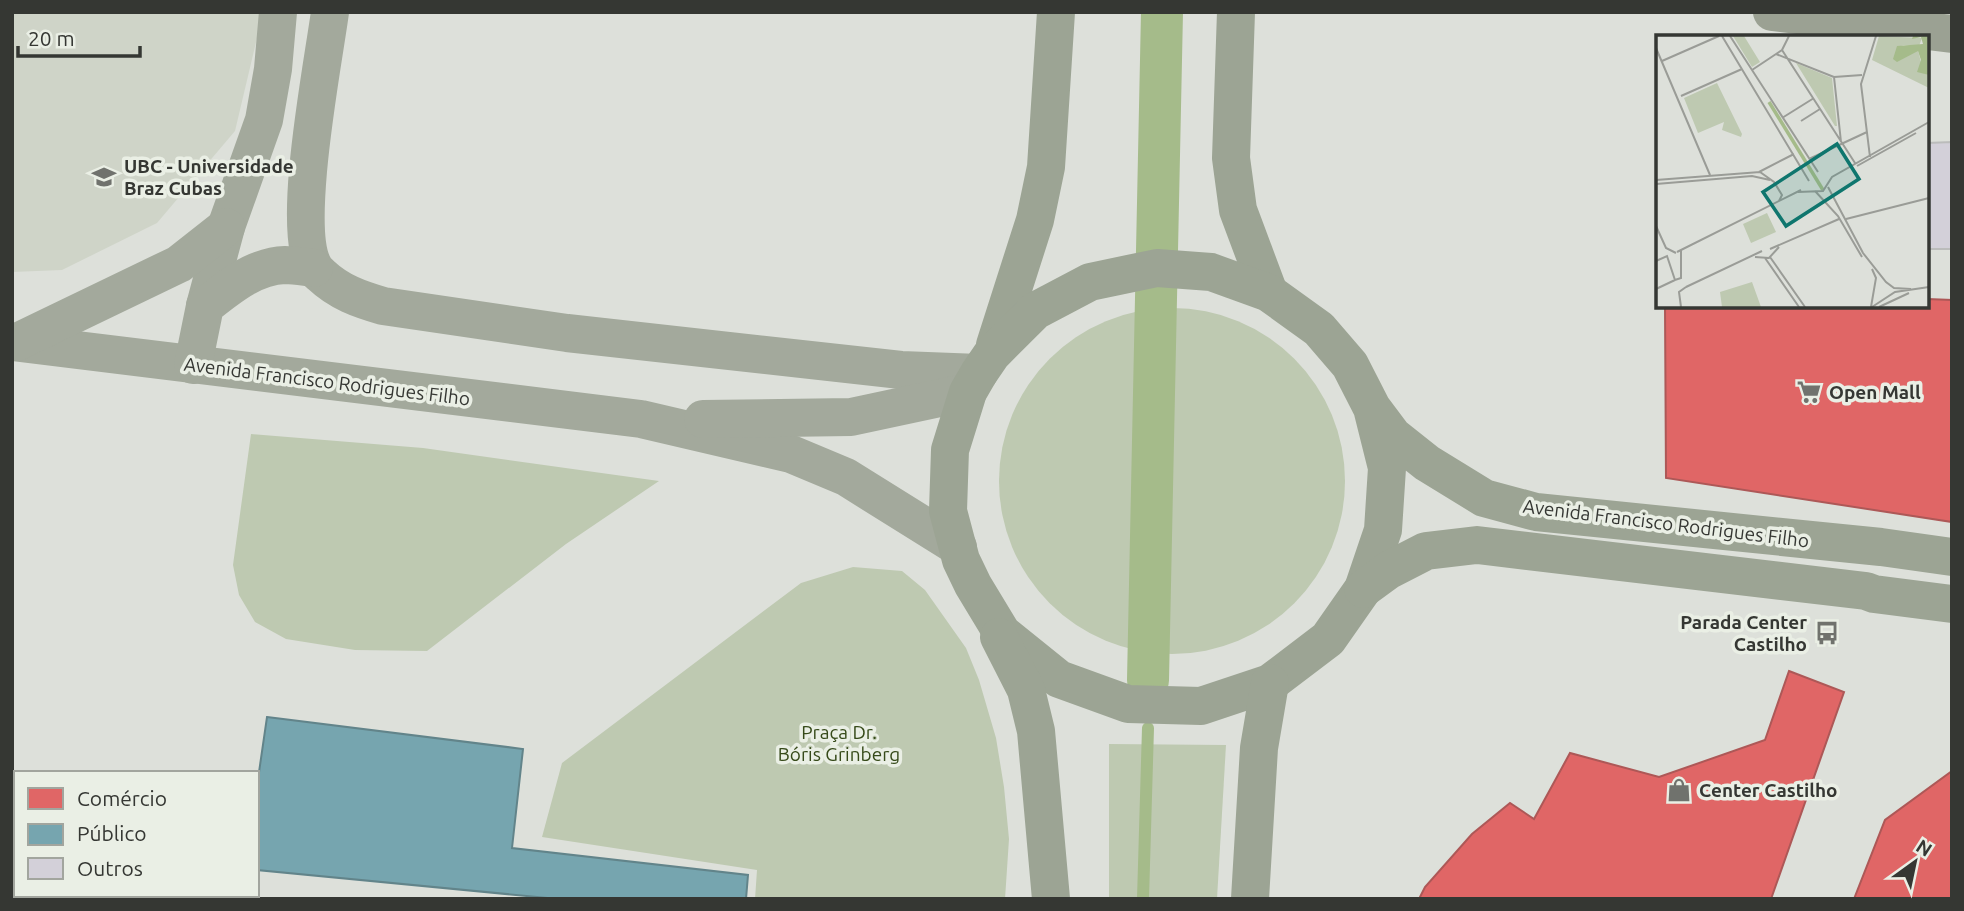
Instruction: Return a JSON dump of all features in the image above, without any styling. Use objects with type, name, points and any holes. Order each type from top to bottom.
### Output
[{"type":"main road","points":[[193,365],[226,227],[264,120],[273,69],[278,12]]},
{"type":"main road","points":[[330,12],[306,199],[306,241],[314,268],[333,286],[355,298],[383,306],[567,333],[901,370],[980,373],[1035,220],[1046,167],[1056,12]]},
{"type":"main road","points":[[1236,12],[1231,158],[1238,210],[1269,293]]},
{"type":"main road","points":[[15,342],[179,264],[226,227]]},
{"type":"main road","points":[[205,306],[228,288],[262,269],[285,265],[314,268]]},
{"type":"main road","name":"Avenida Francisco Rodrigues Filho","points":[[1372,408],[1387,468],[1384,530],[1363,589],[1328,639],[1269,683],[1201,706],[1128,704],[1059,678],[1002,633],[961,560],[948,511],[950,450],[980,373],[1035,311],[1090,282],[1157,268],[1211,272],[1269,293],[1319,329],[1350,365],[1372,408],[1393,436],[1427,463],[1484,498],[1536,512],[1881,547],[1952,557]]},
{"type":"main road","name":"Avenida Francisco Rodrigues Filho","points":[[15,342],[641,419],[791,454],[846,477],[958,547]]},
{"type":"main road","name":"Avenida Francisco Rodrigues Filho","points":[[641,419],[851,417],[980,373]]},
{"type":"main road","name":"Avenida Francisco Rodrigues Filho","points":[[1363,589],[1389,570],[1426,551],[1477,545],[1866,591],[1944,605]]},
{"type":"main road","points":[[973,585],[1026,690],[1036,731],[1051,899]]},
{"type":"main road","points":[[1250,899],[1259,748],[1269,683]]},
{"type":"street","points":[[1772,12],[1952,34]]},
{"type":"shaded area","name":"UBC - Universidade Braz Cubas","points":[[12,12],[261,12],[262,17],[235,131],[157,223],[62,270],[12,272]]},
{"type":"green space","points":[[1172,308],[1206,311],[1254,328],[1282,347],[1306,371],[1325,399],[1338,431],[1345,481],[1342,515],[1325,563],[1306,591],[1282,615],[1254,634],[1222,647],[1172,654],[1138,651],[1090,634],[1062,615],[1038,591],[1019,563],[1006,531],[999,481],[1002,447],[1019,399],[1038,371],[1062,347],[1090,328],[1122,315]]},
{"type":"green space","points":[[251,434],[423,448],[659,481],[566,544],[427,651],[355,650],[286,639],[255,622],[239,595],[233,565]]},
{"type":"green space","name":"Praça Dr. Bóris Grinberg","points":[[853,567],[902,571],[925,590],[966,648],[979,680],[996,738],[1004,787],[1009,839],[1005,899],[755,899],[757,870],[542,837],[562,763],[801,583]]},
{"type":"green space","points":[[1109,744],[1226,745],[1217,899],[1109,899]]},
{"type":"building: Comércio","name":"Open Mall","points":[[1929,299],[1952,300],[1952,522],[1666,478],[1665,308],[1929,308]]},
{"type":"building: Comércio","name":"Center Castilho","points":[[1789,671],[1844,692],[1771,899],[1419,899],[1425,887],[1472,834],[1510,803],[1534,819],[1570,753],[1659,777],[1765,740]]},
{"type":"building: Comércio","points":[[1952,771],[1952,899],[1854,899],[1885,820]]},
{"type":"building: Público","points":[[267,717],[523,749],[512,848],[748,875],[746,899],[558,899],[259,870],[259,772]]},
{"type":"building: Outros","points":[[1952,142],[1952,249],[1929,249],[1929,143]]},
{"type":"waterway","points":[[1148,680],[1162,12]]},
{"type":"waterway","points":[[1143,899],[1148,728]]},
{"type":"place","name":"UBC - Universidade Braz Cubas","points":[[104,177]]},
{"type":"place","name":"Open Mall","points":[[1809,392]]},
{"type":"place","name":"Parada Center Castilho","points":[[1827,633]]},
{"type":"place","name":"Center Castilho","points":[[1679,790]]}]
